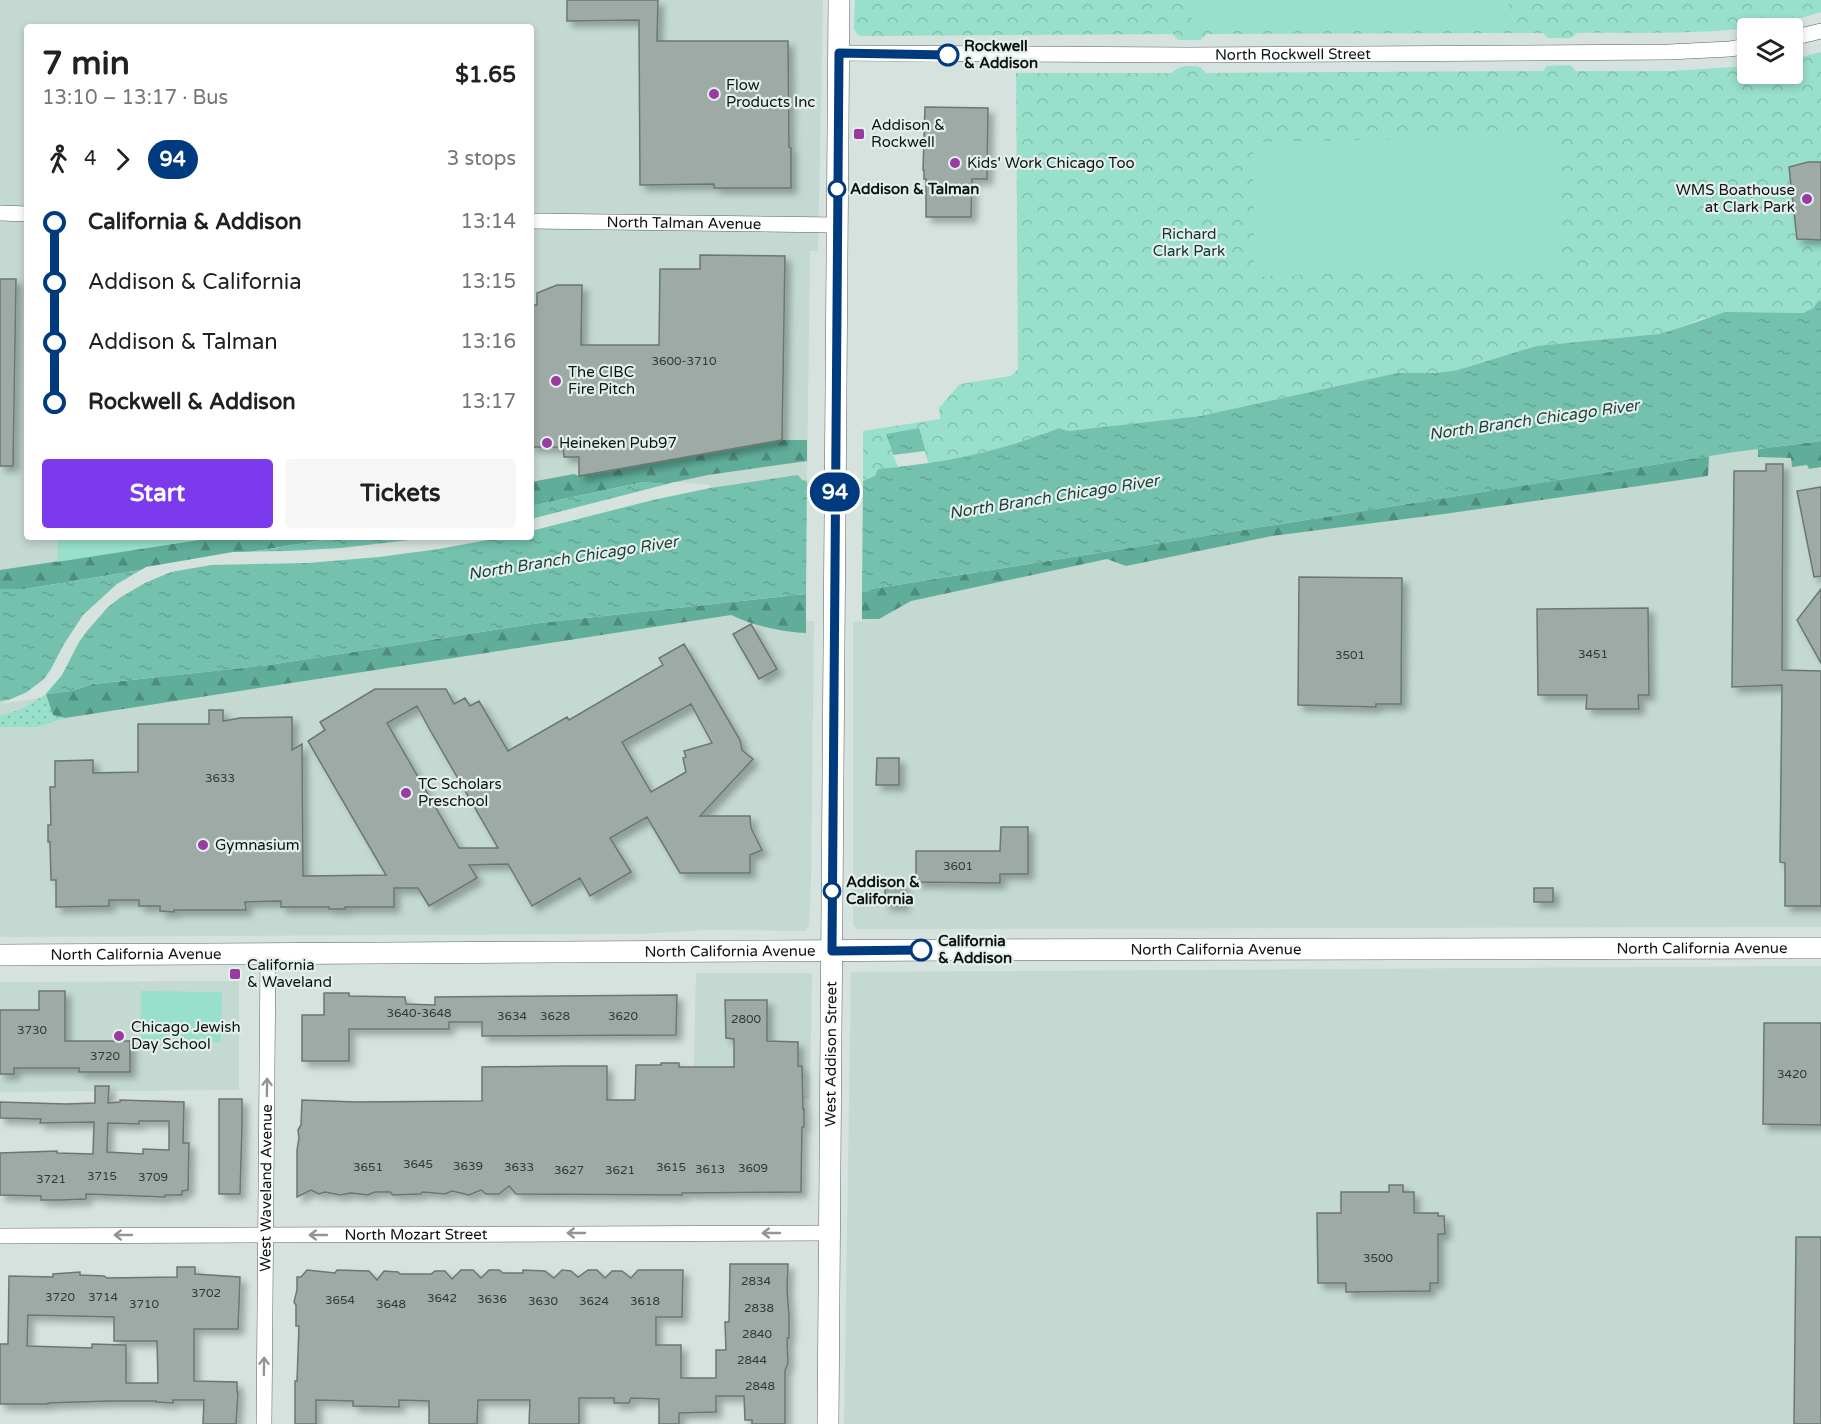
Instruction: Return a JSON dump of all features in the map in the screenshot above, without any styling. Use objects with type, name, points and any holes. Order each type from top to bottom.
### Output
[{"type":"street","name":"West Addison Street","points":[[828,1424],[839,0]]},
{"type":"street","points":[[1803,36],[1821,32]]},
{"type":"street","name":"North Rockwell Street","points":[[839,53],[1177,55],[1670,52],[1737,48]]},
{"type":"street","points":[[0,213],[24,214]]},
{"type":"street","name":"North Talman Avenue","points":[[534,221],[837,225]]},
{"type":"street","name":"North California Avenue","points":[[0,955],[1821,948]]},
{"type":"street","name":"West Waveland Avenue","points":[[264,1424],[268,954]]},
{"type":"street","name":"North Mozart Street","points":[[0,1236],[830,1233]]},
{"type":"shaded area","points":[[0,0],[823,0],[818,251],[810,251],[807,481],[756,481],[710,488],[643,482],[534,505],[534,24],[24,24],[24,540],[324,540],[25,589],[0,589]]},
{"type":"shaded area","points":[[1821,441],[1821,927],[857,929],[853,925],[853,622],[862,621],[862,594],[871,589],[1735,452]]},
{"type":"shaded area","name":"TC Scholars Preschool","points":[[806,594],[806,621],[814,621],[811,885],[809,925],[806,931],[0,937],[0,701],[539,623]]},
{"type":"shaded area","points":[[1821,966],[1821,1424],[844,1424],[851,972]]},
{"type":"shaded area","points":[[696,973],[812,973],[810,1099],[693,1096]]},
{"type":"shaded area","name":"Chicago Jewish Day School","points":[[239,981],[239,1090],[0,1092],[0,982]]},
{"type":"green space","points":[[855,0],[1821,0],[1821,12],[1798,18],[1737,18],[1737,29],[1669,33],[1577,33],[1571,38],[1548,38],[1543,33],[1207,34],[1200,40],[1178,40],[1173,34],[863,36],[858,35],[854,29]]},
{"type":"green space","points":[[1192,0],[1509,0],[1509,24],[1192,26]]},
{"type":"green space","name":"Richard Clark Park","points":[[1821,52],[1821,301],[1803,313],[1760,313],[1703,318],[1658,334],[1536,346],[1458,370],[1435,373],[1397,373],[1200,416],[1068,431],[1059,428],[987,452],[900,470],[863,481],[863,431],[940,419],[939,408],[960,384],[1011,376],[1018,369],[1016,73],[1172,73],[1178,68],[1188,66],[1200,67],[1206,73],[1543,71],[1547,66],[1570,65],[1576,71],[1672,71],[1737,67],[1737,84],[1803,84],[1803,56]]},
{"type":"green space","points":[[1558,136],[1558,265],[1254,277],[1253,142]]},
{"type":"green space","points":[[782,440],[807,440],[807,461],[708,475],[666,484],[643,482],[534,505],[534,481],[574,474],[579,476]]},
{"type":"green space","points":[[1821,441],[1821,467],[1809,469],[1807,465],[1792,467],[1791,458],[1758,457],[1758,449]]},
{"type":"green space","points":[[1709,456],[1708,476],[1272,536],[1126,566],[1107,559],[911,601],[879,619],[862,619],[862,594],[871,589]]},
{"type":"green space","points":[[58,540],[199,540],[57,562]]},
{"type":"green space","points":[[198,540],[323,540],[25,589],[0,589],[0,570]]},
{"type":"green space","points":[[806,594],[806,633],[768,628],[731,615],[65,718],[53,715],[46,694],[71,691],[93,684],[269,665],[539,623]]},
{"type":"green space","points":[[46,694],[53,714],[65,718],[37,727],[0,727],[0,715],[20,710]]},
{"type":"green space","points":[[141,991],[222,992],[221,1042],[141,1042]]},
{"type":"water","name":"North Branch Chicago River","points":[[1818,301],[1821,301],[1821,441],[1735,452],[871,589],[862,594],[806,594],[539,623],[269,665],[93,684],[71,691],[0,701],[0,589],[25,589],[324,540],[534,540],[534,505],[643,482],[710,488],[798,475],[802,480],[807,481],[807,484],[863,484],[863,481],[875,476],[878,469],[898,467],[886,434],[919,428],[929,463],[995,449],[1059,428],[1068,431],[1200,416],[1397,373],[1435,373],[1458,370],[1536,346],[1658,334],[1725,312],[1803,313],[1813,308]]},
{"type":"pier","points":[[925,451],[929,463],[898,467],[893,455]]},
{"type":"pier","points":[[807,478],[810,481],[860,481],[863,478],[862,594],[806,594]]},
{"type":"pier","points":[[675,482],[710,485],[710,488],[534,530],[534,518]]},
{"type":"pier","points":[[409,540],[488,540],[379,557],[308,563],[211,565],[171,572],[145,583],[108,607],[79,642],[62,675],[45,695],[40,698],[0,704],[27,692],[44,679],[83,615],[117,584],[146,567],[233,552],[341,548]]},
{"type":"building","name":"Flow Products Inc","points":[[567,0],[658,0],[657,41],[788,41],[791,188],[714,188],[714,184],[640,185],[639,20],[567,21]]},
{"type":"building","name":"Kids' Work Chicago Too","points":[[925,107],[988,108],[987,179],[972,179],[971,217],[926,217],[926,179],[924,179],[923,170]]},
{"type":"building","name":"WMS Boathouse at Clark Park","points":[[1808,162],[1821,162],[1821,240],[1797,239],[1789,167]]},
{"type":"building","points":[[700,255],[785,256],[782,440],[579,476],[579,457],[564,457],[563,447],[534,447],[534,305],[537,305],[537,293],[557,285],[582,285],[581,345],[659,345],[660,269],[700,269]]},
{"type":"building","points":[[0,279],[16,279],[13,466],[0,466]]},
{"type":"building","points":[[1766,464],[1783,464],[1782,670],[1821,671],[1821,906],[1785,906],[1785,863],[1780,862],[1782,685],[1732,687],[1734,471],[1766,471]]},
{"type":"building","points":[[1821,487],[1821,576],[1814,577],[1797,491]]},
{"type":"building","points":[[1299,577],[1402,578],[1401,704],[1376,704],[1376,707],[1298,705]]},
{"type":"building","points":[[1821,589],[1821,663],[1797,620]]},
{"type":"building","points":[[1648,608],[1649,695],[1638,695],[1639,709],[1586,709],[1587,695],[1538,695],[1537,609]]},
{"type":"building","points":[[751,624],[777,669],[759,679],[733,634]]},
{"type":"building","points":[[684,644],[740,740],[742,750],[753,759],[700,816],[750,816],[751,828],[762,850],[750,855],[750,873],[680,873],[647,817],[610,838],[631,872],[590,896],[580,878],[532,906],[508,864],[469,865],[477,878],[429,906],[418,888],[394,888],[394,907],[329,909],[329,907],[281,907],[281,901],[245,902],[246,910],[174,910],[174,912],[160,911],[160,906],[139,906],[139,900],[109,900],[109,906],[56,907],[56,880],[51,880],[50,842],[48,842],[48,825],[51,825],[50,787],[55,787],[55,761],[93,760],[93,773],[138,772],[138,724],[209,724],[209,710],[223,710],[223,721],[240,718],[292,717],[292,750],[302,744],[303,876],[386,875],[308,741],[325,730],[320,722],[375,689],[446,689],[454,704],[465,698],[470,706],[479,701],[508,751],[567,717],[569,720],[663,665],[659,658]],"holes":[[[691,704],[712,743],[684,751],[686,772],[651,792],[622,742]],[[417,706],[430,730],[498,848],[459,848],[387,723]]]},
{"type":"building","points":[[877,758],[899,758],[899,785],[876,785]]},
{"type":"building","points":[[1001,827],[1028,827],[1028,874],[1000,874],[1000,883],[916,882],[916,851],[1000,851]]},
{"type":"building","points":[[885,883],[903,883],[904,905],[885,905]]},
{"type":"building","points":[[1534,888],[1553,888],[1553,902],[1534,902]]},
{"type":"building","points":[[39,991],[65,991],[65,1041],[130,1041],[130,1072],[79,1072],[79,1068],[14,1068],[14,1074],[0,1074],[0,1010],[39,1010]]},
{"type":"building","points":[[324,993],[405,997],[406,1004],[435,1005],[435,997],[677,995],[676,1035],[482,1036],[482,1022],[449,1022],[449,1029],[349,1029],[349,1061],[302,1061],[302,1015],[324,1015]]},
{"type":"building","points":[[725,1000],[767,1000],[767,1041],[798,1042],[798,1066],[802,1066],[804,1109],[801,1192],[682,1193],[682,1195],[516,1194],[509,1186],[499,1194],[486,1194],[481,1190],[469,1195],[452,1191],[445,1194],[423,1192],[393,1195],[390,1192],[375,1192],[368,1195],[351,1193],[340,1195],[325,1192],[319,1194],[311,1190],[297,1197],[298,1130],[301,1125],[302,1100],[482,1101],[482,1067],[607,1066],[607,1100],[635,1100],[636,1065],[679,1063],[679,1067],[734,1067],[734,1039],[726,1038]]},
{"type":"building","points":[[1764,1023],[1821,1023],[1821,1125],[1763,1124]]},
{"type":"building","points":[[95,1086],[109,1086],[108,1103],[120,1102],[120,1100],[184,1102],[183,1143],[189,1143],[188,1190],[182,1191],[182,1195],[165,1195],[165,1197],[86,1194],[86,1199],[61,1200],[41,1200],[41,1196],[0,1195],[0,1153],[57,1151],[57,1153],[93,1154],[94,1122],[40,1123],[41,1119],[0,1118],[0,1102],[95,1103]],"holes":[[[139,1121],[169,1121],[169,1150],[143,1149],[143,1154],[107,1152],[108,1123],[139,1124]]]},
{"type":"building","points":[[219,1099],[242,1099],[240,1194],[219,1194]]},
{"type":"building","points":[[1389,1185],[1403,1185],[1403,1192],[1414,1192],[1414,1213],[1438,1213],[1438,1216],[1444,1216],[1445,1234],[1438,1234],[1438,1283],[1430,1283],[1430,1291],[1346,1292],[1346,1283],[1318,1283],[1317,1213],[1341,1213],[1341,1192],[1389,1192]]},
{"type":"building","points":[[1796,1237],[1821,1237],[1821,1424],[1794,1424]]},
{"type":"building","points":[[730,1264],[788,1264],[789,1338],[787,1338],[788,1363],[785,1371],[785,1424],[752,1424],[752,1420],[745,1420],[744,1396],[716,1396],[716,1412],[679,1413],[679,1424],[659,1424],[659,1399],[631,1398],[629,1403],[614,1403],[614,1398],[579,1398],[579,1424],[529,1424],[530,1400],[478,1400],[477,1424],[429,1424],[429,1401],[399,1400],[399,1407],[353,1406],[353,1401],[316,1400],[316,1424],[295,1424],[299,1326],[296,1326],[294,1302],[297,1277],[301,1277],[307,1270],[335,1273],[337,1270],[369,1271],[377,1280],[384,1271],[400,1274],[431,1274],[435,1271],[445,1271],[452,1279],[461,1270],[473,1270],[481,1278],[489,1270],[499,1270],[503,1273],[523,1273],[523,1270],[545,1271],[554,1278],[562,1270],[571,1271],[578,1277],[588,1270],[597,1270],[605,1278],[612,1271],[622,1271],[631,1278],[638,1270],[683,1270],[682,1317],[656,1317],[656,1345],[681,1345],[681,1378],[716,1378],[716,1350],[726,1350],[725,1322],[729,1322]]},
{"type":"building","points":[[177,1267],[195,1267],[195,1274],[240,1277],[238,1329],[194,1329],[194,1381],[237,1382],[236,1424],[203,1424],[204,1400],[173,1400],[173,1403],[111,1401],[0,1404],[0,1344],[8,1344],[9,1276],[53,1277],[53,1274],[80,1272],[80,1275],[107,1278],[177,1277]],"holes":[[[28,1315],[114,1317],[114,1341],[157,1341],[158,1383],[126,1383],[126,1345],[92,1344],[92,1348],[27,1346]]]},
{"type":"bus line","name":"94","points":[[921,950],[832,951],[839,53],[948,55]]},
{"type":"place","name":"Rockwell & Addison","points":[[948,55]]},
{"type":"place","name":"Flow Products Inc","points":[[714,94]]},
{"type":"place","name":"Addison & Rockwell","points":[[859,134]]},
{"type":"place","name":"Kids' Work Chicago Too","points":[[955,163]]},
{"type":"place","name":"Addison & Talman","points":[[837,189]]},
{"type":"place","name":"WMS Boathouse at Clark Park","points":[[1807,199]]},
{"type":"place","name":"The CIBC Fire Pitch","points":[[556,381]]},
{"type":"place","name":"Heineken Pub97","points":[[547,443]]},
{"type":"place","name":"TC Scholars Preschool","points":[[406,793]]},
{"type":"place","name":"Gymnasium","points":[[203,845]]},
{"type":"place","name":"Addison & California","points":[[832,891]]},
{"type":"place","name":"California & Addison","points":[[921,950]]},
{"type":"place","name":"California & Waveland","points":[[235,974]]},
{"type":"place","name":"Chicago Jewish Day School","points":[[119,1036]]}]
